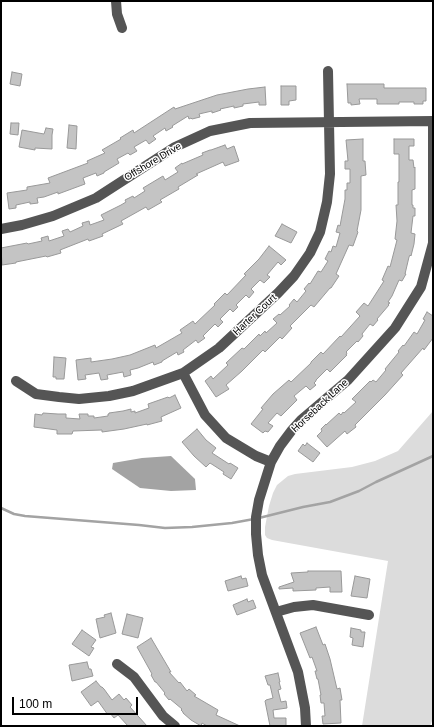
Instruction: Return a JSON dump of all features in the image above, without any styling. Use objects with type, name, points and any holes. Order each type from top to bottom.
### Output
[{"type":"street","points":[[116,1],[117,14],[122,28]]},
{"type":"street","name":"Harter Court","points":[[16,381],[36,394],[79,399],[108,396],[132,391],[183,374],[219,348],[278,293],[294,276],[310,253],[320,232],[327,202],[330,174],[328,71]]},
{"type":"street","name":"Offshore Drive","points":[[1,229],[22,225],[53,216],[96,198],[175,147],[210,131],[250,123],[433,121]]},
{"type":"street","name":"Horseback Lane","points":[[306,726],[305,708],[298,672],[262,575],[256,534],[256,517],[259,500],[271,462],[280,446],[292,430],[301,420],[348,380],[395,328],[421,287],[433,243],[433,121]]},
{"type":"street","points":[[183,374],[205,414],[226,438],[256,456],[271,462]]},
{"type":"street","points":[[276,612],[294,607],[313,605],[369,615]]},
{"type":"street","points":[[117,664],[134,677],[163,716],[175,726]]},
{"type":"shaded area","points":[[433,411],[432,721],[430,726],[362,726],[388,561],[267,538],[265,535],[265,527],[269,506],[277,485],[288,476],[352,467],[375,461],[398,451]]},
{"type":"shaded area","points":[[171,456],[195,479],[196,490],[171,491],[140,488],[112,469],[113,463],[142,458]]},
{"type":"building","points":[[12,72],[22,74],[20,86],[10,84]]},
{"type":"building","points":[[347,84],[384,84],[384,88],[426,88],[426,101],[423,101],[423,104],[414,104],[414,102],[399,102],[399,104],[377,104],[377,99],[359,99],[360,104],[351,105],[351,103],[348,103]]},
{"type":"building","points":[[281,86],[296,86],[296,100],[289,101],[289,105],[281,105]]},
{"type":"building","points":[[265,87],[266,105],[259,105],[259,102],[243,104],[243,106],[234,108],[234,106],[220,109],[221,110],[212,113],[212,111],[199,114],[200,117],[192,119],[189,119],[188,116],[166,131],[165,128],[153,136],[156,139],[149,144],[146,140],[134,147],[137,151],[130,155],[128,153],[117,159],[119,163],[104,173],[97,176],[96,173],[83,178],[85,184],[58,194],[58,192],[37,198],[38,203],[30,204],[30,202],[16,205],[16,208],[9,209],[7,193],[27,190],[27,187],[50,183],[48,178],[88,163],[87,161],[105,153],[102,150],[121,139],[120,138],[133,130],[134,133],[174,107],[175,109],[217,95]]},
{"type":"building","points":[[11,123],[19,123],[18,135],[10,134]]},
{"type":"building","points":[[69,125],[77,126],[76,149],[67,148]]},
{"type":"building","points":[[46,128],[53,129],[52,149],[35,148],[35,150],[19,147],[22,130],[44,134]]},
{"type":"building","points":[[363,139],[363,161],[365,161],[366,175],[361,176],[361,210],[358,232],[353,246],[349,245],[336,274],[339,276],[331,288],[314,307],[311,305],[290,326],[292,328],[282,339],[280,337],[265,352],[263,350],[226,385],[229,389],[216,397],[205,381],[211,376],[213,379],[228,365],[226,363],[242,348],[244,349],[259,334],[260,336],[265,331],[266,333],[277,323],[273,319],[290,306],[289,305],[294,299],[297,302],[306,291],[304,289],[309,283],[310,284],[318,271],[321,272],[328,261],[325,259],[329,251],[331,252],[333,246],[336,247],[340,233],[336,232],[338,225],[340,226],[345,199],[345,190],[347,190],[347,183],[350,183],[350,169],[345,169],[345,161],[348,161],[346,140]]},
{"type":"building","points":[[394,139],[414,139],[414,146],[409,146],[409,160],[413,160],[414,168],[415,167],[415,189],[412,190],[412,205],[413,208],[415,208],[415,216],[413,216],[411,233],[415,234],[414,244],[411,256],[410,255],[409,257],[406,274],[402,281],[399,280],[388,302],[390,303],[388,304],[389,305],[373,326],[370,324],[358,342],[357,341],[346,352],[347,355],[330,372],[327,369],[316,380],[314,383],[316,385],[310,390],[306,386],[294,396],[297,400],[281,416],[277,413],[268,423],[273,426],[268,432],[265,431],[263,433],[251,424],[263,409],[261,408],[273,394],[289,380],[291,382],[321,352],[323,354],[340,336],[341,337],[360,316],[356,312],[364,303],[368,306],[384,281],[382,280],[388,266],[390,267],[397,240],[395,239],[397,221],[396,205],[398,205],[399,154],[394,154]]},
{"type":"building","points":[[225,145],[227,149],[234,146],[239,161],[225,166],[223,162],[196,174],[198,175],[178,187],[179,189],[160,200],[162,202],[148,210],[146,207],[121,221],[123,224],[102,234],[103,236],[89,241],[88,239],[60,250],[61,253],[2,265],[1,248],[42,241],[41,238],[48,236],[49,241],[64,236],[62,231],[68,229],[70,232],[83,226],[82,223],[89,221],[90,225],[104,220],[101,215],[126,202],[125,200],[133,196],[134,198],[145,191],[143,188],[163,176],[165,180],[178,172],[175,168],[182,163],[203,155],[202,153]]},
{"type":"building","points":[[282,224],[297,232],[291,243],[275,236]]},
{"type":"building","points":[[269,246],[286,260],[281,265],[278,262],[267,275],[270,277],[264,283],[260,280],[251,289],[254,292],[249,298],[246,295],[236,305],[238,307],[233,312],[230,309],[220,319],[223,322],[218,327],[215,324],[203,336],[205,338],[198,343],[196,340],[183,350],[184,352],[178,355],[177,352],[162,362],[154,365],[153,362],[130,370],[131,375],[124,377],[123,372],[107,375],[108,379],[101,380],[99,373],[85,375],[86,379],[78,380],[76,360],[91,358],[91,362],[112,359],[130,355],[155,345],[156,348],[182,333],[180,330],[193,321],[195,324],[225,293],[227,295],[246,275],[244,274]]},
{"type":"building","points":[[427,312],[433,316],[433,338],[424,350],[423,348],[401,373],[403,375],[355,425],[356,427],[347,434],[345,431],[327,447],[317,436],[322,431],[321,429],[339,413],[341,415],[356,402],[352,399],[370,381],[371,382],[373,380],[376,382],[399,352],[398,351],[403,345],[404,346],[414,332],[417,334],[425,320],[423,319]]},
{"type":"building","points":[[54,357],[66,358],[64,379],[56,379],[56,377],[53,377]]},
{"type":"building","points":[[175,395],[181,408],[161,417],[162,421],[147,425],[102,432],[102,430],[73,431],[72,434],[57,434],[57,430],[34,427],[35,414],[66,414],[66,418],[80,419],[79,414],[88,414],[88,416],[94,416],[94,418],[108,416],[109,413],[131,409],[131,412],[135,411],[135,413],[149,408],[148,404]]},
{"type":"building","points":[[197,429],[206,440],[216,448],[212,453],[238,468],[231,479],[223,474],[224,472],[210,463],[206,467],[182,442]]},
{"type":"building","points":[[307,443],[320,453],[313,462],[298,451],[303,444],[305,446]]},
{"type":"building","points":[[308,571],[341,571],[342,592],[330,592],[330,587],[316,588],[316,590],[293,591],[293,588],[279,589],[279,587],[294,582],[291,573]]},
{"type":"building","points":[[241,576],[242,579],[246,578],[248,586],[228,591],[225,581]]},
{"type":"building","points":[[355,576],[370,579],[367,598],[351,596]]},
{"type":"building","points":[[247,599],[248,602],[253,600],[256,608],[237,615],[233,605]]},
{"type":"building","points":[[111,613],[116,633],[100,638],[96,619],[105,617],[104,615]]},
{"type":"building","points":[[127,614],[143,618],[138,638],[122,634]]},
{"type":"building","points":[[316,627],[323,645],[325,644],[337,689],[340,688],[342,700],[340,700],[341,723],[323,724],[322,716],[325,716],[324,703],[321,703],[318,679],[315,671],[317,671],[300,633]]},
{"type":"building","points":[[351,628],[365,632],[363,647],[352,645],[353,638],[350,637]]},
{"type":"building","points":[[82,630],[96,640],[91,647],[94,648],[89,656],[72,644]]},
{"type":"building","points":[[151,638],[171,672],[169,672],[187,691],[189,689],[196,695],[194,696],[218,710],[216,715],[240,726],[207,726],[202,723],[201,726],[191,720],[183,713],[181,710],[182,709],[170,699],[169,700],[155,682],[137,647]]},
{"type":"building","points":[[87,662],[93,676],[72,681],[69,665]]},
{"type":"building","points":[[278,673],[281,689],[278,690],[281,702],[286,701],[287,708],[273,710],[274,718],[286,718],[286,726],[270,726],[265,701],[273,698],[270,685],[268,685],[265,676]]},
{"type":"building","points":[[96,681],[112,700],[119,694],[124,700],[126,698],[132,705],[130,707],[147,726],[128,726],[118,715],[114,718],[110,713],[108,715],[98,701],[91,706],[81,692]]},
{"type":"waterway","points":[[259,518],[330,502],[359,491],[433,456]]},
{"type":"waterway","points":[[1,508],[14,514],[25,516],[165,528],[232,523],[254,519]]}]
